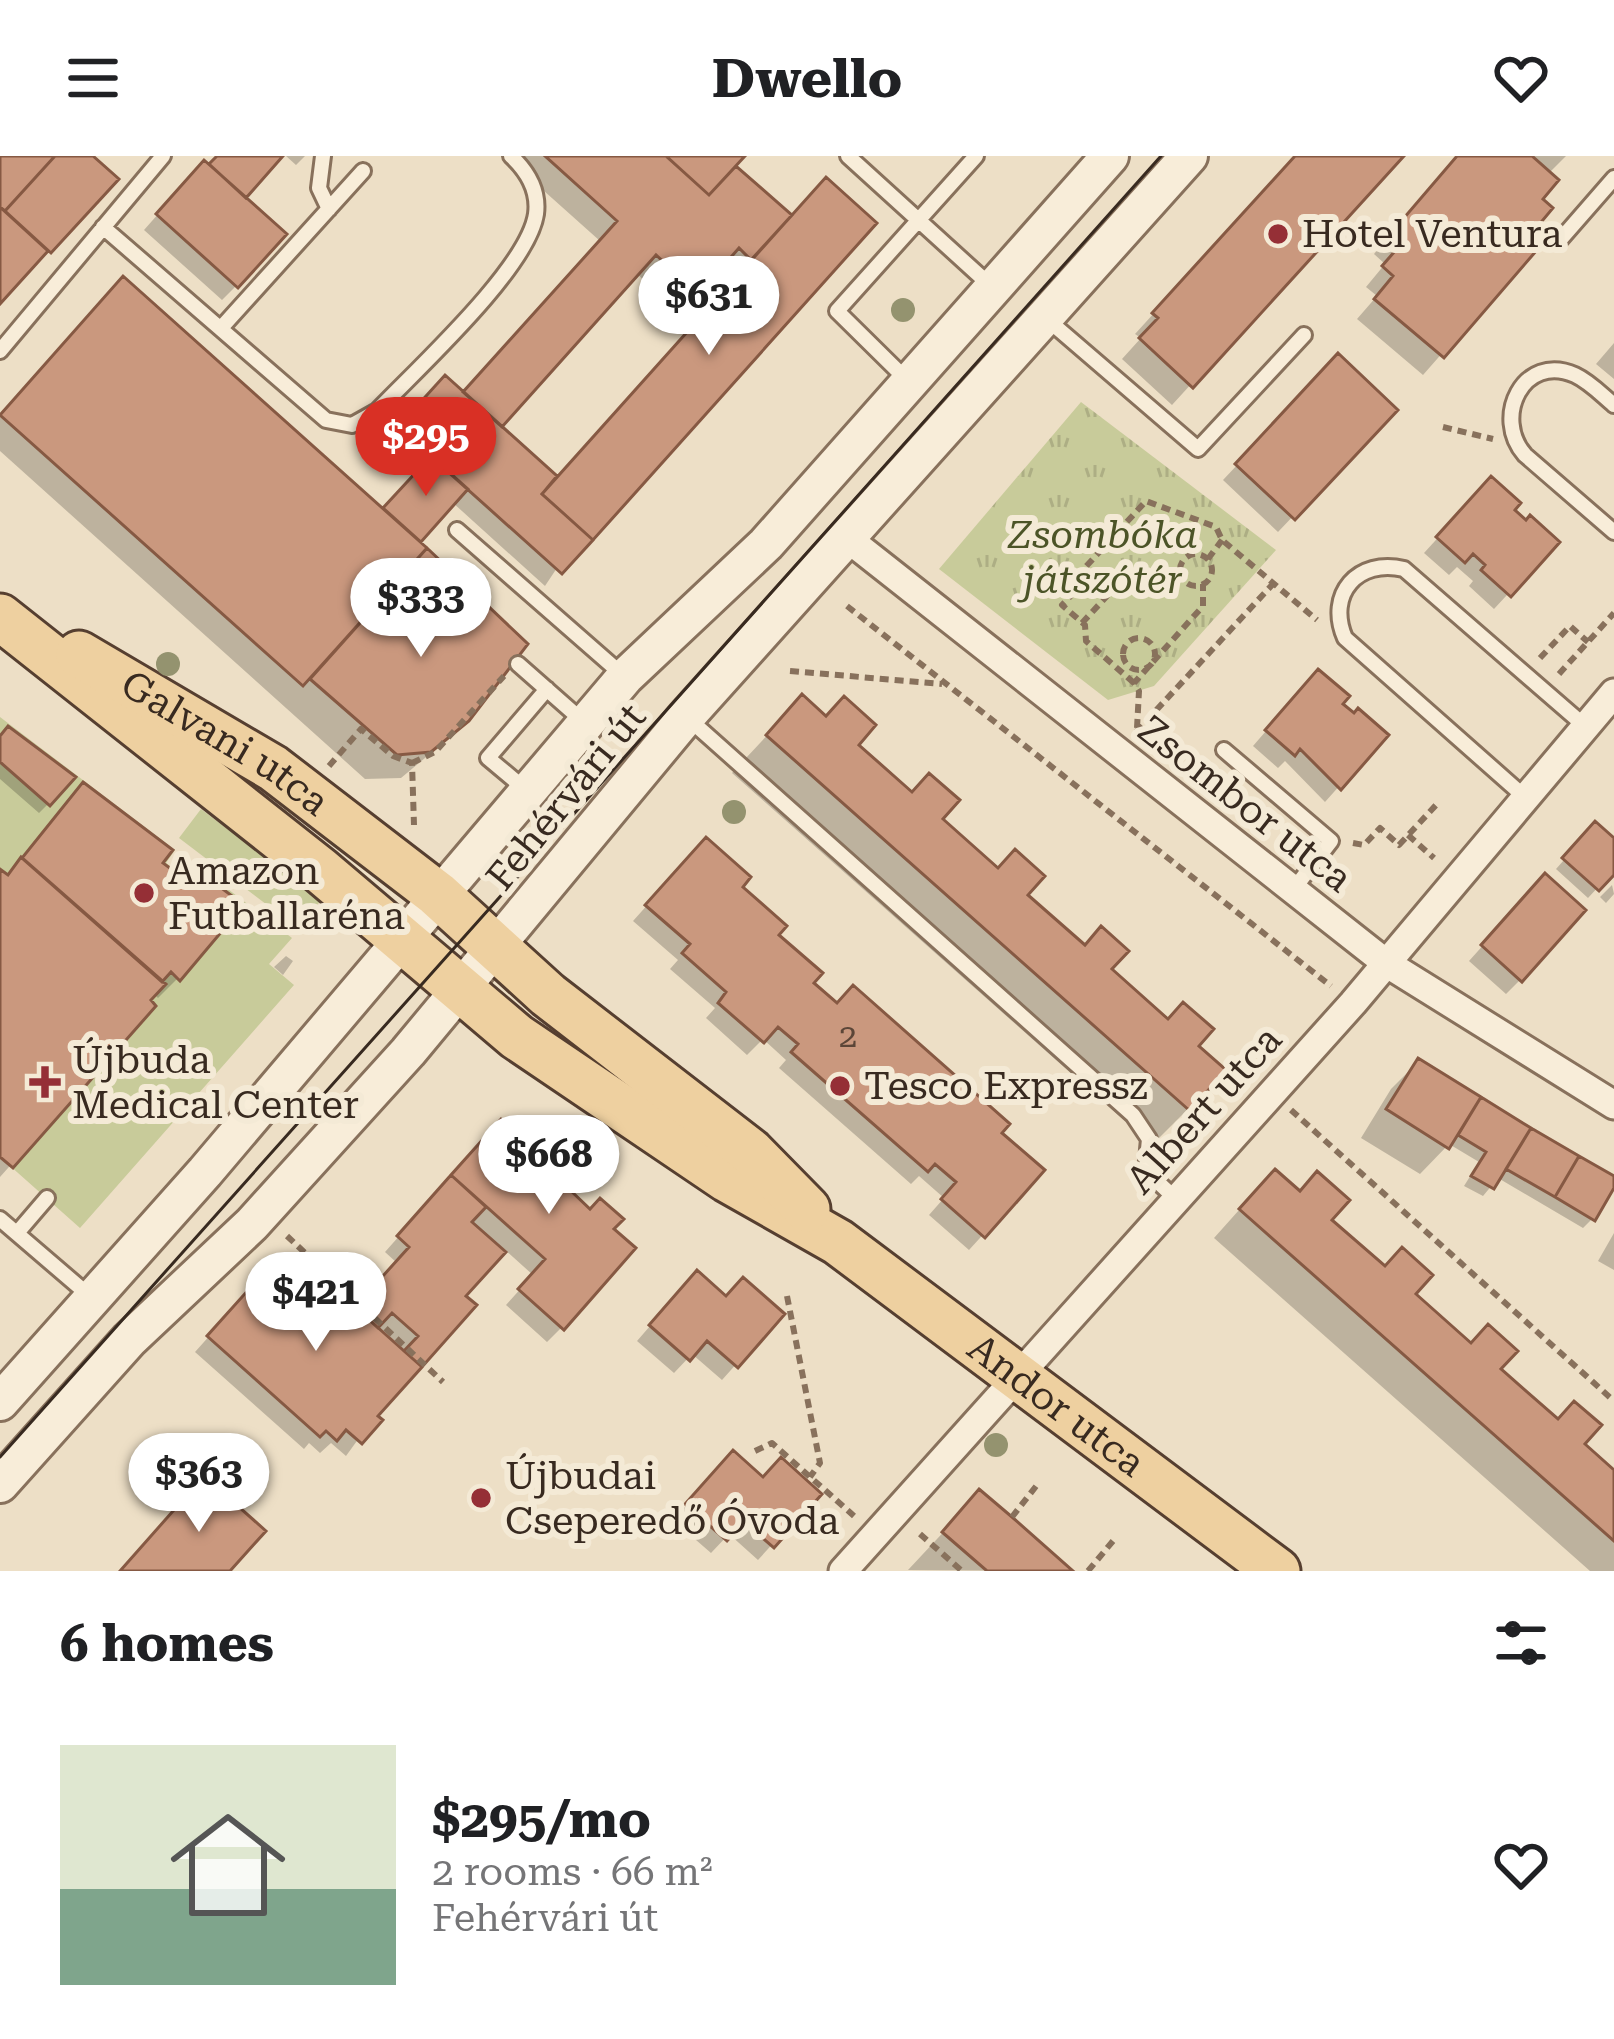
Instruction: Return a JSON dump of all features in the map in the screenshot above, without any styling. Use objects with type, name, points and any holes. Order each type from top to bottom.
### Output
[{"type":"main road","name":"Galvani utca","points":[[0,613],[273,768],[437,894]]},
{"type":"main road","name":"Galvani utca","points":[[0,613],[399,938]]},
{"type":"main road","name":"Andor utca","points":[[437,894],[496,948],[751,1152],[838,1242]]},
{"type":"main road","name":"Andor utca","points":[[399,938],[556,1064],[727,1179],[838,1242],[1277,1571]]},
{"type":"street","name":"Fehérvári út","points":[[0,1401],[625,677],[766,544],[1110,156]]},
{"type":"street","name":"Fehérvári út","points":[[0,1484],[129,1340],[252,1224],[496,948],[686,717],[1189,156]]},
{"type":"street","name":"Zsombor utca","points":[[847,538],[1386,963],[1614,1105]]},
{"type":"street","name":"Albert utca","points":[[843,1571],[1353,1003],[1614,693]]},
{"type":"lane","points":[[0,350],[163,156]]},
{"type":"lane","points":[[323,156],[320,188],[329,209]]},
{"type":"lane","points":[[103,227],[326,420],[362,422],[522,251],[537,200],[530,179],[511,156]]},
{"type":"lane","points":[[848,156],[992,287]]},
{"type":"lane","points":[[909,381],[836,311],[976,156]]},
{"type":"lane","points":[[221,328],[363,171]]},
{"type":"lane","points":[[1560,240],[1614,178]]},
{"type":"lane","points":[[1044,317],[1198,449],[1304,335]]},
{"type":"lane","points":[[1614,405],[1574,374],[1544,372],[1519,388],[1508,415],[1515,444],[1614,532]]},
{"type":"lane","points":[[457,530],[625,677]]},
{"type":"lane","points":[[1526,798],[1345,638],[1338,609],[1349,582],[1360,572],[1389,566],[1417,577],[1586,727]]},
{"type":"lane","points":[[518,664],[585,723]]},
{"type":"lane","points":[[527,791],[488,758],[547,689]]},
{"type":"lane","points":[[686,717],[1133,1115],[1149,1139],[1146,1171],[1177,1200]]},
{"type":"lane","points":[[1224,750],[1331,841],[1293,890]]},
{"type":"lane","points":[[17,1234],[46,1198]]},
{"type":"lane","points":[[0,1219],[92,1298]]},
{"type":"path","points":[[1444,427],[1515,444]]},
{"type":"path","points":[[1082,623],[1107,596],[1081,572],[1146,501],[1216,527],[1222,540],[1271,585],[1345,638]]},
{"type":"path","points":[[1208,559],[1222,540]]},
{"type":"path","points":[[1203,584],[1187,584],[1180,569],[1192,554],[1208,559]]},
{"type":"path","points":[[1135,683],[1203,607],[1203,584],[1212,571],[1208,559]]},
{"type":"path","points":[[1088,578],[1062,605],[1082,623],[1086,641],[1135,683],[1139,691],[1137,731]]},
{"type":"path","points":[[1118,754],[1271,585]]},
{"type":"path","points":[[847,606],[1353,1003]]},
{"type":"path","points":[[1545,691],[1614,613]]},
{"type":"path","points":[[1526,674],[1570,626],[1588,642]]},
{"type":"path","points":[[1151,665],[1134,668],[1124,654],[1132,640],[1173,640]]},
{"type":"path","points":[[1150,642],[1155,655],[1151,665]]},
{"type":"path","points":[[790,671],[946,684]]},
{"type":"path","points":[[327,769],[363,728],[393,756],[412,763],[435,752],[505,675]]},
{"type":"path","points":[[412,763],[414,835]]},
{"type":"path","points":[[1331,841],[1364,844],[1380,827],[1399,845],[1437,804]]},
{"type":"path","points":[[1408,835],[1434,858]]},
{"type":"path","points":[[1273,1093],[1614,1401]]},
{"type":"path","points":[[287,1236],[443,1382]]},
{"type":"path","points":[[787,1296],[820,1463],[810,1477]]},
{"type":"path","points":[[755,1451],[772,1443],[875,1535]]},
{"type":"path","points":[[1012,1517],[1037,1485]]},
{"type":"path","points":[[920,1534],[962,1571]]},
{"type":"path","points":[[1088,1571],[1113,1541]]},
{"type":"green space","name":"Zsombóka játszótér","points":[[1081,402],[1276,550],[1154,686],[1108,700],[939,569]]},
{"type":"green space","points":[[0,717],[175,850],[166,863],[185,877],[195,864],[292,938],[269,964],[294,985],[80,1228],[0,1157]]},
{"type":"green space","points":[[201,809],[321,900],[299,929],[179,838]]},
{"type":"building","points":[[0,156],[55,156],[5,211],[0,207]]},
{"type":"building","points":[[55,156],[93,156],[119,179],[51,253],[5,211]]},
{"type":"building","points":[[217,156],[283,156],[246,198],[209,164]]},
{"type":"building","points":[[545,156],[666,156],[709,195],[736,166],[792,215],[751,260],[739,248],[717,273],[710,266],[691,287],[656,255],[502,427],[463,392],[617,221]]},
{"type":"building","points":[[666,156],[745,156],[709,195]]},
{"type":"building","name":"Hotel Ventura","points":[[1295,156],[1404,156],[1193,388],[1139,338],[1158,318],[1152,313]]},
{"type":"building","points":[[1457,156],[1532,156],[1559,180],[1543,199],[1553,208],[1532,233],[1543,243],[1444,358],[1374,299],[1393,276],[1382,266],[1402,243],[1391,233]]},
{"type":"building","points":[[204,160],[287,234],[238,288],[156,214]]},
{"type":"building","points":[[826,177],[877,223],[593,540],[542,494]]},
{"type":"building","points":[[0,207],[48,251],[0,304]]},
{"type":"building","points":[[123,276],[427,548],[303,686],[0,415]]},
{"type":"building","points":[[1338,353],[1398,410],[1295,520],[1235,464]]},
{"type":"building","points":[[445,375],[557,476],[542,494],[593,540],[562,574],[398,427]]},
{"type":"building","points":[[431,456],[468,489],[421,542],[383,508]]},
{"type":"building","points":[[1491,476],[1521,503],[1515,510],[1526,520],[1530,515],[1560,542],[1511,597],[1481,570],[1485,565],[1473,554],[1465,563],[1436,537]]},
{"type":"building","points":[[427,548],[528,644],[469,721],[431,752],[397,755],[310,679]]},
{"type":"building","points":[[1318,669],[1350,696],[1343,704],[1354,713],[1358,708],[1389,735],[1341,790],[1300,749],[1295,756],[1265,730]]},
{"type":"building","points":[[802,694],[826,716],[844,696],[876,725],[859,745],[912,792],[929,773],[960,800],[943,819],[998,868],[1015,849],[1045,876],[1028,895],[1085,945],[1101,926],[1129,951],[1112,969],[1168,1019],[1183,1002],[1214,1029],[1199,1046],[1226,1070],[1190,1111],[766,735]]},
{"type":"building","points":[[8,726],[76,777],[50,806],[0,762],[0,736]]},
{"type":"building","name":"Amazon Futballaréna","points":[[83,782],[173,850],[163,863],[186,880],[195,868],[244,905],[180,981],[171,972],[162,982],[22,858]]},
{"type":"building","points":[[1595,821],[1614,838],[1614,875],[1599,891],[1562,858]]},
{"type":"building","points":[[706,837],[751,877],[743,887],[787,926],[779,935],[823,973],[814,983],[837,1003],[853,985],[1010,1124],[1002,1133],[1045,1170],[985,1238],[941,1199],[956,1182],[935,1164],[928,1172],[791,1052],[798,1044],[778,1027],[764,1043],[718,1003],[726,992],[682,953],[690,944],[645,905]]},
{"type":"building","name":"Újbuda Medical Center","points":[[21,857],[166,984],[151,1000],[156,1006],[13,1168],[0,1157],[0,869],[8,875]]},
{"type":"building","points":[[1545,873],[1586,910],[1522,982],[1481,945]]},
{"type":"building","points":[[1418,1058],[1481,1097],[1449,1149],[1386,1109]]},
{"type":"building","points":[[1481,1097],[1531,1128],[1494,1189],[1471,1176],[1486,1152],[1458,1135]]},
{"type":"building","points":[[501,1119],[550,1163],[577,1133],[601,1154],[569,1189],[590,1209],[600,1198],[624,1219],[614,1229],[636,1248],[564,1330],[518,1289],[545,1259],[451,1175]]},
{"type":"building","points":[[1531,1128],[1579,1156],[1555,1197],[1506,1169]]},
{"type":"building","points":[[1579,1156],[1614,1176],[1614,1188],[1595,1221],[1555,1197]]},
{"type":"building","points":[[1275,1169],[1300,1191],[1317,1171],[1350,1200],[1332,1220],[1385,1266],[1402,1247],[1433,1275],[1416,1294],[1471,1343],[1488,1324],[1518,1351],[1501,1369],[1558,1419],[1574,1401],[1602,1425],[1585,1444],[1614,1470],[1614,1541],[1239,1209]]},
{"type":"building","points":[[451,1175],[486,1207],[472,1222],[506,1252],[466,1296],[477,1305],[422,1367],[404,1351],[418,1336],[392,1313],[378,1328],[355,1307],[409,1247],[397,1236]]},
{"type":"building","points":[[309,1266],[422,1367],[378,1416],[383,1420],[362,1444],[346,1430],[337,1441],[326,1431],[320,1437],[207,1336],[268,1268],[290,1287]]},
{"type":"building","points":[[697,1270],[726,1296],[743,1277],[785,1314],[738,1368],[707,1341],[690,1361],[649,1325]]},
{"type":"building","points":[[733,1450],[763,1477],[781,1457],[822,1494],[774,1548],[744,1522],[727,1541],[685,1504]]},
{"type":"building","points":[[204,1476],[266,1531],[230,1571],[120,1571]]},
{"type":"building","points":[[979,1489],[1073,1571],[987,1571],[942,1532]]},
{"type":"tram line","points":[[0,1457],[1161,156]]},
{"type":"place","name":"Hotel Ventura","points":[[1278,234]]},
{"type":"place","name":"Amazon Futballaréna","points":[[144,893]]},
{"type":"place","name":"Újbuda Medical Center","points":[[45,1082]]},
{"type":"place","name":"Tesco Expressz","points":[[840,1086]]},
{"type":"place","name":"Újbudai Cseperedő Óvoda","points":[[481,1498]]}]
